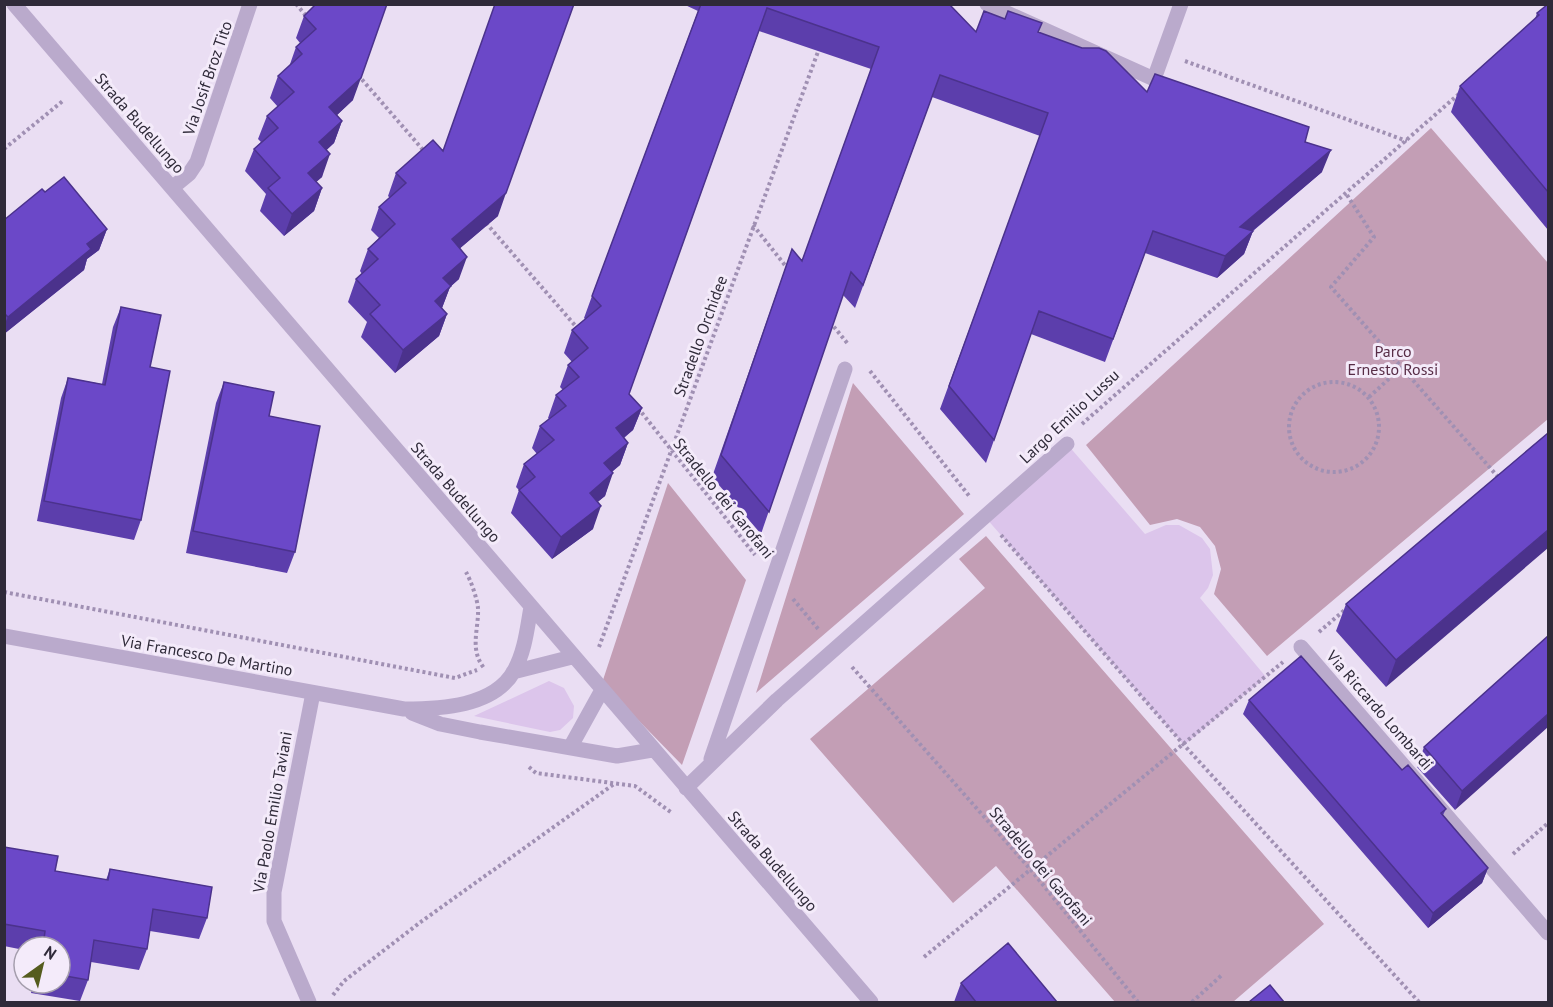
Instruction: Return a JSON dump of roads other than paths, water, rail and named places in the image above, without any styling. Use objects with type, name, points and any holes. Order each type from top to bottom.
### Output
[{"type":"street","name":"Strada Budellungo","points":[[14,4],[572,657],[871,1002]]},
{"type":"street","name":"Via Josif Broz Tito","points":[[172,188],[189,174],[197,162],[250,4]]},
{"type":"street","points":[[987,4],[1154,79],[1181,4]]},
{"type":"street","points":[[710,762],[845,369]]},
{"type":"street","name":"Largo Emilio Lussu","points":[[686,788],[710,762],[1067,444]]},
{"type":"street","name":"Via Francesco De Martino","points":[[404,710],[431,709],[471,702],[498,687],[513,672],[523,649],[531,608]]},
{"type":"street","name":"Via Francesco De Martino","points":[[4,636],[404,710],[440,724],[514,739],[571,746],[617,756],[652,750]]},
{"type":"street","name":"Via Riccardo Lombardi","points":[[1301,647],[1548,933]]},
{"type":"street","name":"Via Francesco De Martino","points":[[513,672],[572,657]]},
{"type":"street","points":[[571,746],[602,690]]},
{"type":"street","name":"Via Paolo Emilio Taviani","points":[[309,1002],[274,921],[274,892],[313,693]]},
{"type":"park label","name":"Parco Ernesto Rossi","points":[[1393,360]]}]
